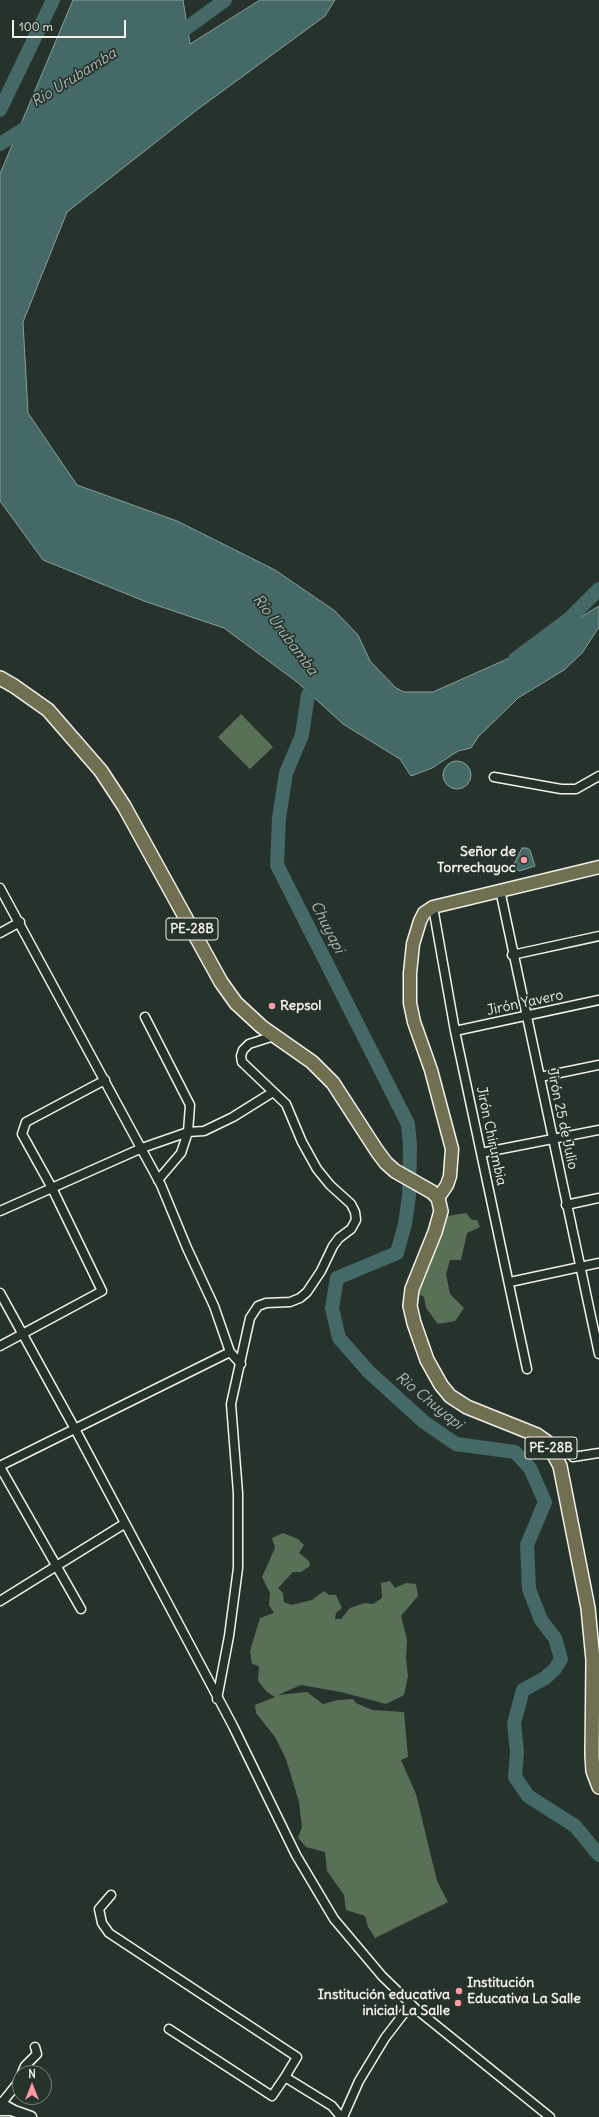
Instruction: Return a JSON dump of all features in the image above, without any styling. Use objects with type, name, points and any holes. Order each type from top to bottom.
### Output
[{"type":"highway","name":"PE-28B","points":[[0,678],[48,710],[101,771],[124,806],[221,982],[236,1003],[274,1036],[312,1062],[333,1083],[377,1151],[395,1171],[438,1198],[441,1211],[436,1232],[412,1289],[410,1306],[414,1323],[427,1360],[441,1386],[450,1396],[467,1406],[537,1435],[547,1442],[560,1466],[589,1621],[593,1660],[592,1756],[593,1771],[599,1787]]},
{"type":"main road","points":[[438,1198],[447,1185],[450,1176],[452,1149],[431,1070],[414,1022],[410,988],[413,944],[420,921],[424,913],[433,907],[599,867]]},
{"type":"street","points":[[494,777],[561,789],[576,789],[599,776]]},
{"type":"street","points":[[0,888],[20,922],[142,1148],[158,1180],[214,1306],[230,1352],[241,1364]]},
{"type":"street","name":"Jirón 25 de Julio","points":[[500,890],[512,955],[554,1140],[566,1205],[599,1354]]},
{"type":"street","name":"Jirón Chirumbia","points":[[433,907],[455,1031],[510,1282],[527,1369]]},
{"type":"street","points":[[0,933],[20,922]]},
{"type":"street","points":[[512,955],[599,936]]},
{"type":"street","name":"Jirón Yavero","points":[[455,1031],[599,1000]]},
{"type":"street","points":[[145,1017],[190,1105],[188,1132],[181,1154],[158,1180]]},
{"type":"street","points":[[216,1699],[229,1636],[238,1568],[238,1493],[231,1404],[250,1318],[258,1306],[266,1303],[290,1302],[300,1298],[307,1292],[321,1271],[333,1246],[339,1238],[351,1229],[356,1220],[352,1204],[330,1186],[317,1169],[302,1142],[286,1104],[247,1068],[241,1056],[243,1050],[249,1044],[274,1036]]},
{"type":"street","points":[[540,1077],[599,1065]]},
{"type":"street","points":[[0,1346],[102,1291],[52,1188],[22,1134],[26,1122],[105,1080]]},
{"type":"street","points":[[0,1211],[142,1148],[188,1132],[204,1131],[233,1117],[273,1092]]},
{"type":"street","points":[[481,1153],[554,1140],[599,1130]]},
{"type":"street","points":[[566,1205],[599,1198]]},
{"type":"street","points":[[510,1282],[599,1263]]},
{"type":"street","points":[[0,1293],[75,1429],[216,1699],[233,1726],[296,1855],[334,1919],[382,1976],[411,2004],[550,2117]]},
{"type":"street","points":[[81,1610],[0,1467],[230,1352]]},
{"type":"street","points":[[573,1457],[599,1453]]},
{"type":"street","points":[[0,1601],[124,1524]]},
{"type":"street","points":[[111,1895],[99,1909],[102,1923],[109,1933],[297,2057],[272,2096],[169,2029]]},
{"type":"street","points":[[285,2077],[332,2106],[342,2117],[359,2081],[381,2044],[411,2004]]},
{"type":"street","points":[[26,2065],[37,2054],[35,2047]]},
{"type":"street","points":[[12,2090],[0,2104],[31,2117]]},
{"type":"street","points":[[0,2111],[14,2111]]},
{"type":"green space","points":[[241,714],[273,747],[250,769],[218,737]]},
{"type":"green space","points":[[440,1213],[448,1216],[466,1213],[472,1220],[477,1220],[480,1227],[467,1233],[461,1260],[450,1260],[446,1274],[450,1294],[464,1308],[455,1321],[438,1324],[426,1308],[424,1297],[421,1295],[412,1297]]},
{"type":"green space","points":[[283,1533],[298,1539],[304,1545],[299,1553],[309,1561],[310,1566],[301,1572],[293,1572],[278,1588],[283,1593],[284,1602],[291,1605],[312,1600],[324,1591],[329,1595],[336,1595],[342,1608],[336,1613],[335,1619],[341,1619],[350,1608],[365,1603],[373,1604],[382,1598],[381,1583],[390,1581],[395,1588],[406,1583],[416,1584],[418,1596],[401,1616],[407,1639],[406,1659],[408,1676],[404,1695],[386,1704],[341,1692],[301,1685],[278,1695],[307,1692],[323,1704],[338,1700],[353,1699],[356,1703],[372,1710],[404,1712],[408,1757],[401,1760],[416,1794],[437,1881],[448,1902],[375,1938],[368,1927],[365,1916],[346,1910],[344,1895],[327,1871],[325,1852],[306,1847],[298,1838],[302,1827],[299,1802],[286,1759],[275,1737],[256,1713],[255,1705],[275,1697],[267,1692],[258,1681],[259,1666],[252,1664],[250,1651],[260,1618],[274,1613],[269,1605],[270,1593],[262,1577],[275,1548],[272,1538]]},
{"type":"water","points":[[73,0],[183,0],[190,44],[260,0],[335,0],[325,16],[198,109],[67,212],[23,322],[28,413],[77,485],[177,521],[275,570],[335,611],[358,635],[370,661],[396,688],[404,692],[433,692],[523,652],[599,606],[599,627],[582,653],[564,670],[518,698],[478,737],[471,748],[458,751],[432,768],[411,776],[400,759],[343,724],[297,682],[224,628],[144,601],[43,560],[0,501],[0,174]]},
{"type":"water","points":[[457,761],[467,765],[471,775],[467,785],[457,789],[447,785],[443,775],[447,765]]},
{"type":"water","name":"Señor de Torrechayoc","points":[[522,848],[527,848],[530,850],[535,866],[519,871],[513,866]]},
{"type":"waterway","name":"Río Urubamba","points":[[0,110],[53,0]]},
{"type":"waterway","name":"Río Urubamba","points":[[173,38],[225,0]]},
{"type":"waterway","name":"Río Urubamba","points":[[0,144],[32,124]]},
{"type":"waterway","name":"Río Urubamba","points":[[515,659],[570,618],[599,589]]},
{"type":"waterway","name":"Rio Chuyapi","points":[[308,695],[302,735],[286,773],[279,818],[277,865],[408,1124],[410,1145],[409,1196],[405,1224],[397,1253],[337,1278],[332,1308],[339,1338],[369,1372],[424,1422],[456,1444],[515,1452],[530,1468],[545,1502],[527,1545],[529,1589],[541,1620],[555,1638],[561,1659],[555,1669],[545,1678],[523,1690],[514,1723],[517,1752],[515,1777],[528,1796],[575,1826],[599,1855]]},
{"type":"place","name":"Señor de Torrechayoc","points":[[524,860]]},
{"type":"place","name":"Repsol","points":[[272,1006]]},
{"type":"place","name":"Institución Educativa La Salle","points":[[459,1991]]},
{"type":"place","name":"Institución educativa inicial La Salle","points":[[458,2003]]},
{"type":"water label","name":"Chuyapi","points":[[327,927]]}]
